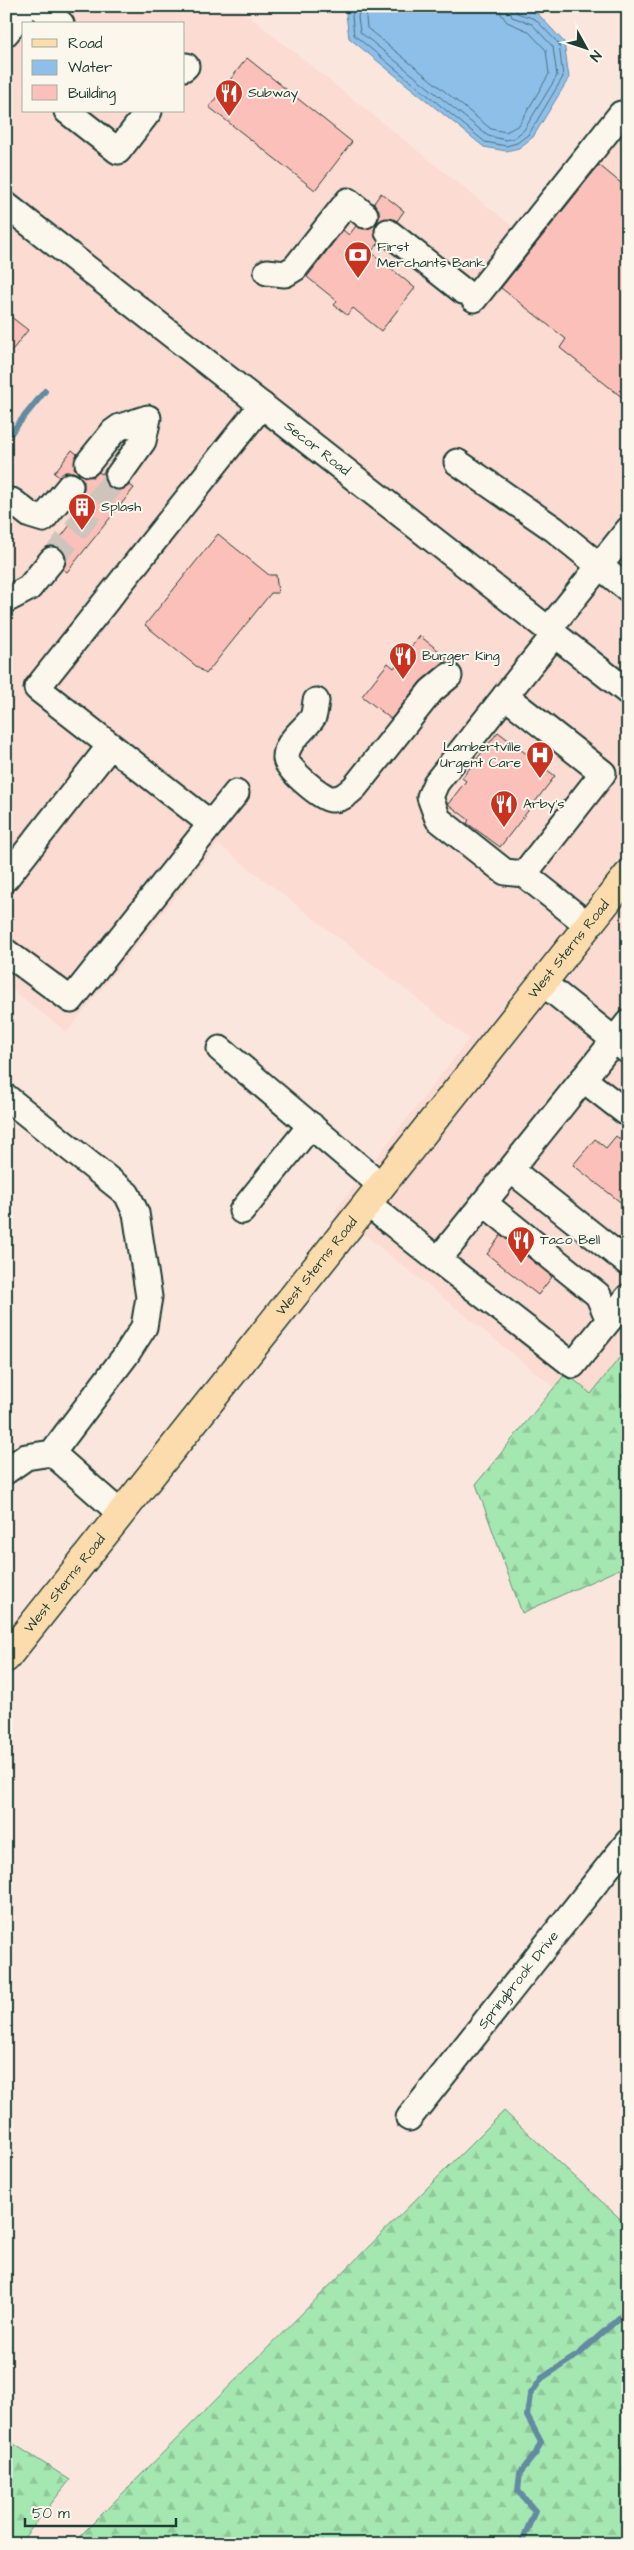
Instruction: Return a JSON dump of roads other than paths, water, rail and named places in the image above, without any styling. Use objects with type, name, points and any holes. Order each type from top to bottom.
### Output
[{"type":"main road","name":"West Sterns Road","points":[[6,1658],[628,875]]},
{"type":"street","points":[[6,33],[27,6]]},
{"type":"street","points":[[38,6],[58,22]]},
{"type":"street","points":[[68,112],[118,151],[148,112]]},
{"type":"street","points":[[388,232],[468,295],[622,114],[628,118]]},
{"type":"street","points":[[267,272],[285,274],[295,268],[348,201],[365,215]]},
{"type":"street","name":"Secor Road","points":[[6,205],[628,692]]},
{"type":"street","points":[[211,824],[36,688],[262,405]]},
{"type":"street","points":[[88,463],[120,426],[148,418],[143,442],[118,476]]},
{"type":"street","points":[[457,462],[504,492],[554,529],[628,589]]},
{"type":"street","points":[[12,501],[30,515],[43,519],[70,486]]},
{"type":"street","points":[[588,925],[524,874],[506,872],[438,819],[430,797],[436,783],[505,696],[599,566],[628,530]]},
{"type":"street","points":[[6,600],[29,588],[52,560]]},
{"type":"street","points":[[316,701],[313,716],[289,746],[286,759],[291,770],[323,796],[330,799],[343,797],[355,786],[431,691],[449,676]]},
{"type":"street","points":[[505,696],[604,773],[524,874]]},
{"type":"street","points":[[6,878],[110,746]]},
{"type":"street","points":[[6,952],[71,1000],[236,793]]},
{"type":"street","points":[[438,1260],[583,1079],[624,1034],[543,983]]},
{"type":"street","points":[[220,1049],[311,1125],[438,1260],[573,1365],[628,1297]]},
{"type":"street","points":[[583,1079],[628,1114]]},
{"type":"street","points":[[6,1097],[127,1194],[136,1213],[149,1297],[144,1327],[126,1355],[52,1453],[26,1457],[6,1471]]},
{"type":"street","points":[[242,1211],[311,1125]]},
{"type":"street","points":[[511,1170],[628,1263]]},
{"type":"street","points":[[484,1203],[598,1295],[609,1320]]},
{"type":"street","points":[[52,1453],[120,1513]]},
{"type":"street","name":"Springbrook Drive","points":[[409,2118],[628,1842]]},
{"type":"water","points":[[351,6],[511,6],[538,14],[564,42],[569,78],[533,137],[519,148],[506,151],[484,147],[349,38],[346,14]]},
{"type":"waterway","points":[[6,439],[45,391]]},
{"type":"waterway","points":[[521,2544],[535,2511],[518,2491],[520,2473],[536,2453],[541,2442],[527,2416],[530,2395],[542,2378],[579,2354],[628,2310]]},
{"type":"tunnel","points":[[52,560],[118,476]]},
{"type":"place","name":"Subway","points":[[229,117]]},
{"type":"place","name":"First Merchants Bank","points":[[358,279]]},
{"type":"place","name":"Splash","points":[[82,531]]},
{"type":"place","name":"Burger King","points":[[403,680]]},
{"type":"place","name":"Lambertville Urgent Care","points":[[540,779]]},
{"type":"place","name":"Arby's","points":[[504,828]]},
{"type":"place","name":"Taco Bell","points":[[521,1264]]}]
